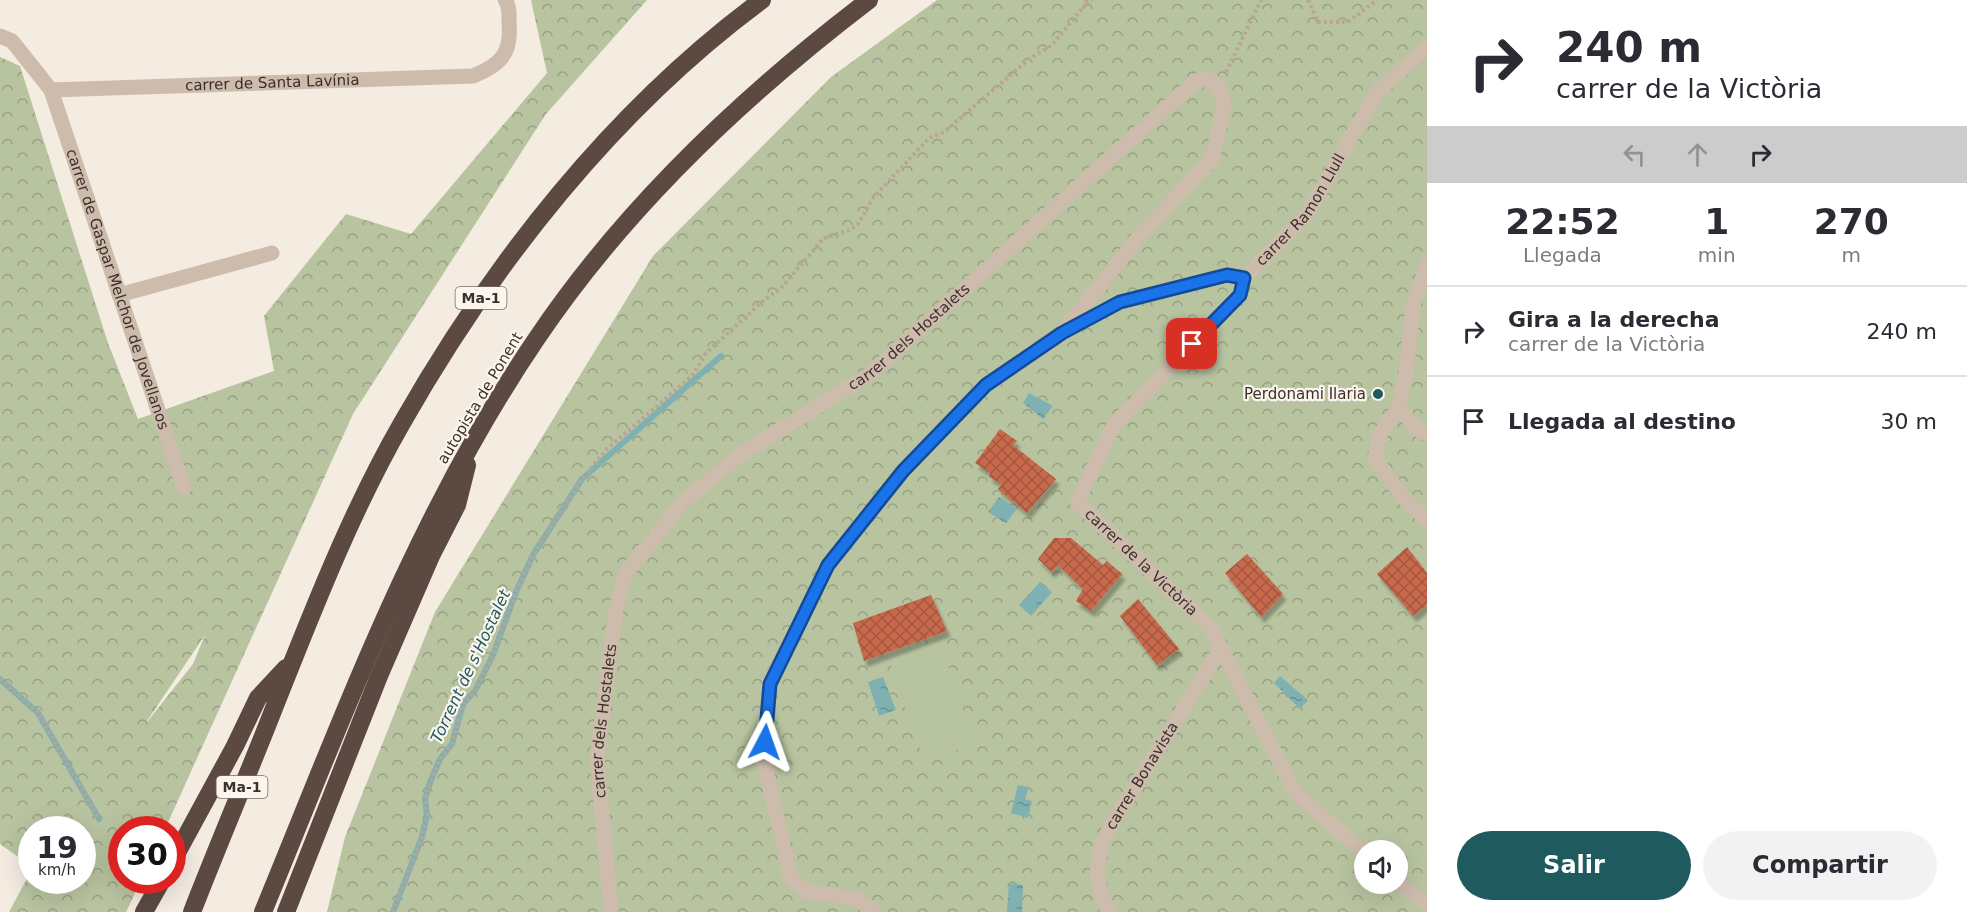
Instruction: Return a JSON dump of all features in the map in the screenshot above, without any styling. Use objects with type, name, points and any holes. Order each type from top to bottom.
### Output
[{"type":"highway","name":"Ma-1","points":[[192,912],[344,539],[400,425],[452,339],[520,244],[585,165],[664,82],[705,45],[762,0]]},
{"type":"highway","name":"autopista de Ponent","points":[[264,912],[397,588],[424,532],[472,443],[550,320],[652,194],[688,155],[739,107],[869,0]]},
{"type":"highway","points":[[286,912],[379,676],[431,556],[457,505],[472,443]]},
{"type":"highway","points":[[186,837],[236,746],[258,698],[292,662]]},
{"type":"highway","points":[[144,912],[154,894]]},
{"type":"street","name":"carrer de Santa Lavínia","points":[[51,90],[473,76],[491,69],[505,56],[510,35],[508,4],[504,0]]},
{"type":"street","points":[[0,36],[12,41],[51,90]]},
{"type":"street","name":"carrer Ramon Llull","points":[[874,912],[857,899],[805,891],[791,879],[764,761],[770,684],[828,565],[903,471],[986,385],[1062,333],[1120,302],[1227,275],[1244,278],[1307,214],[1377,92],[1427,47]]},
{"type":"street","name":"carrer dels Hostalets","points":[[611,912],[597,758],[616,609],[625,574],[681,504],[743,453],[871,373],[1196,81],[1209,79],[1219,87]]},
{"type":"street","points":[[1062,333],[1141,234],[1212,159],[1224,106],[1219,87]]},
{"type":"street","name":"carrer de Gaspar Melchor de Jovellanos","points":[[51,90],[183,488]]},
{"type":"street","points":[[119,295],[272,253]]},
{"type":"street","points":[[1427,265],[1413,305],[1407,367],[1398,407],[1380,434],[1376,458],[1402,496],[1427,520]]},
{"type":"street","name":"carrer de la Victòria","points":[[1244,278],[1240,295],[1114,425],[1077,501],[1210,627],[1295,792],[1354,844]]},
{"type":"street","points":[[1398,407],[1416,429],[1427,434]]},
{"type":"street","name":"carrer Bonavista","points":[[1110,912],[1095,878],[1099,850],[1109,829],[1221,648]]},
{"type":"street","points":[[1408,890],[1427,904]]},
{"type":"path","points":[[393,912],[422,837],[426,815],[425,799],[429,785],[440,759],[452,744],[463,705],[475,691],[493,655],[516,592],[533,555],[582,479],[607,449],[692,376],[706,353],[762,301],[782,287],[824,238],[850,230],[858,224],[873,198],[929,138],[944,132],[1028,60],[1052,45],[1086,2],[1092,0]]},
{"type":"path","points":[[1219,87],[1261,0]]},
{"type":"path","points":[[1308,0],[1318,22],[1348,22],[1377,0]]},
{"type":"path","points":[[0,679],[38,713],[99,819]]},
{"type":"green space","points":[[531,0],[647,0],[546,114],[353,414],[171,816],[108,816],[108,894],[135,894],[126,912],[9,912],[19,894],[96,894],[96,816],[18,816],[18,857],[0,844],[0,57],[20,66],[108,343],[138,419],[274,371],[264,316],[346,214],[411,234],[547,73]],"holes":[[[205,635],[193,664],[147,721]]]},
{"type":"green space","points":[[937,0],[1427,0],[1427,912],[327,912],[345,837],[435,612],[653,256],[831,77]]},
{"type":"green space","points":[[939,640],[975,744],[924,761],[888,657]]},
{"type":"water","points":[[1029,393],[1053,406],[1043,419],[1023,403]]},
{"type":"water","points":[[999,497],[1017,509],[1006,523],[988,512]]},
{"type":"water","points":[[1040,582],[1052,592],[1031,616],[1019,605]]},
{"type":"water","points":[[1280,676],[1308,700],[1300,709],[1274,683]]},
{"type":"water","points":[[883,677],[896,710],[879,716],[868,682]]},
{"type":"water","points":[[1018,785],[1029,787],[1025,799],[1032,801],[1028,818],[1011,813]]},
{"type":"water","points":[[1009,883],[1023,885],[1022,912],[1007,912]]},
{"type":"building","points":[[1000,429],[1017,441],[1013,445],[1056,479],[1027,513],[998,489],[1002,484],[989,477],[990,473],[975,463]]},
{"type":"building","points":[[1054,538],[1071,538],[1103,565],[1107,561],[1122,574],[1091,611],[1076,601],[1083,589],[1058,565],[1052,572],[1038,559]]},
{"type":"building","points":[[1407,547],[1427,573],[1427,605],[1413,616],[1377,574]]},
{"type":"building","points":[[1247,554],[1283,594],[1261,617],[1225,573]]},
{"type":"building","points":[[931,595],[947,631],[864,661],[853,623]]},
{"type":"building","points":[[1138,599],[1179,649],[1157,665],[1120,616]]},
{"type":"waterway","name":"Torrent de s'Hostalet","points":[[393,912],[422,837],[427,815],[425,799],[429,785],[440,759],[452,744],[463,704],[475,691],[493,655],[516,592],[533,555],[582,479],[721,356]]},
{"type":"waterway","points":[[0,679],[38,713],[99,819]]},
{"type":"place","name":"Perdonami Ilaria","points":[[1378,394]]},
{"type":"route","points":[[765,742],[770,684],[828,565],[903,471],[986,385],[1062,333],[1120,302],[1227,275],[1244,278],[1240,295],[1192,344]]}]
